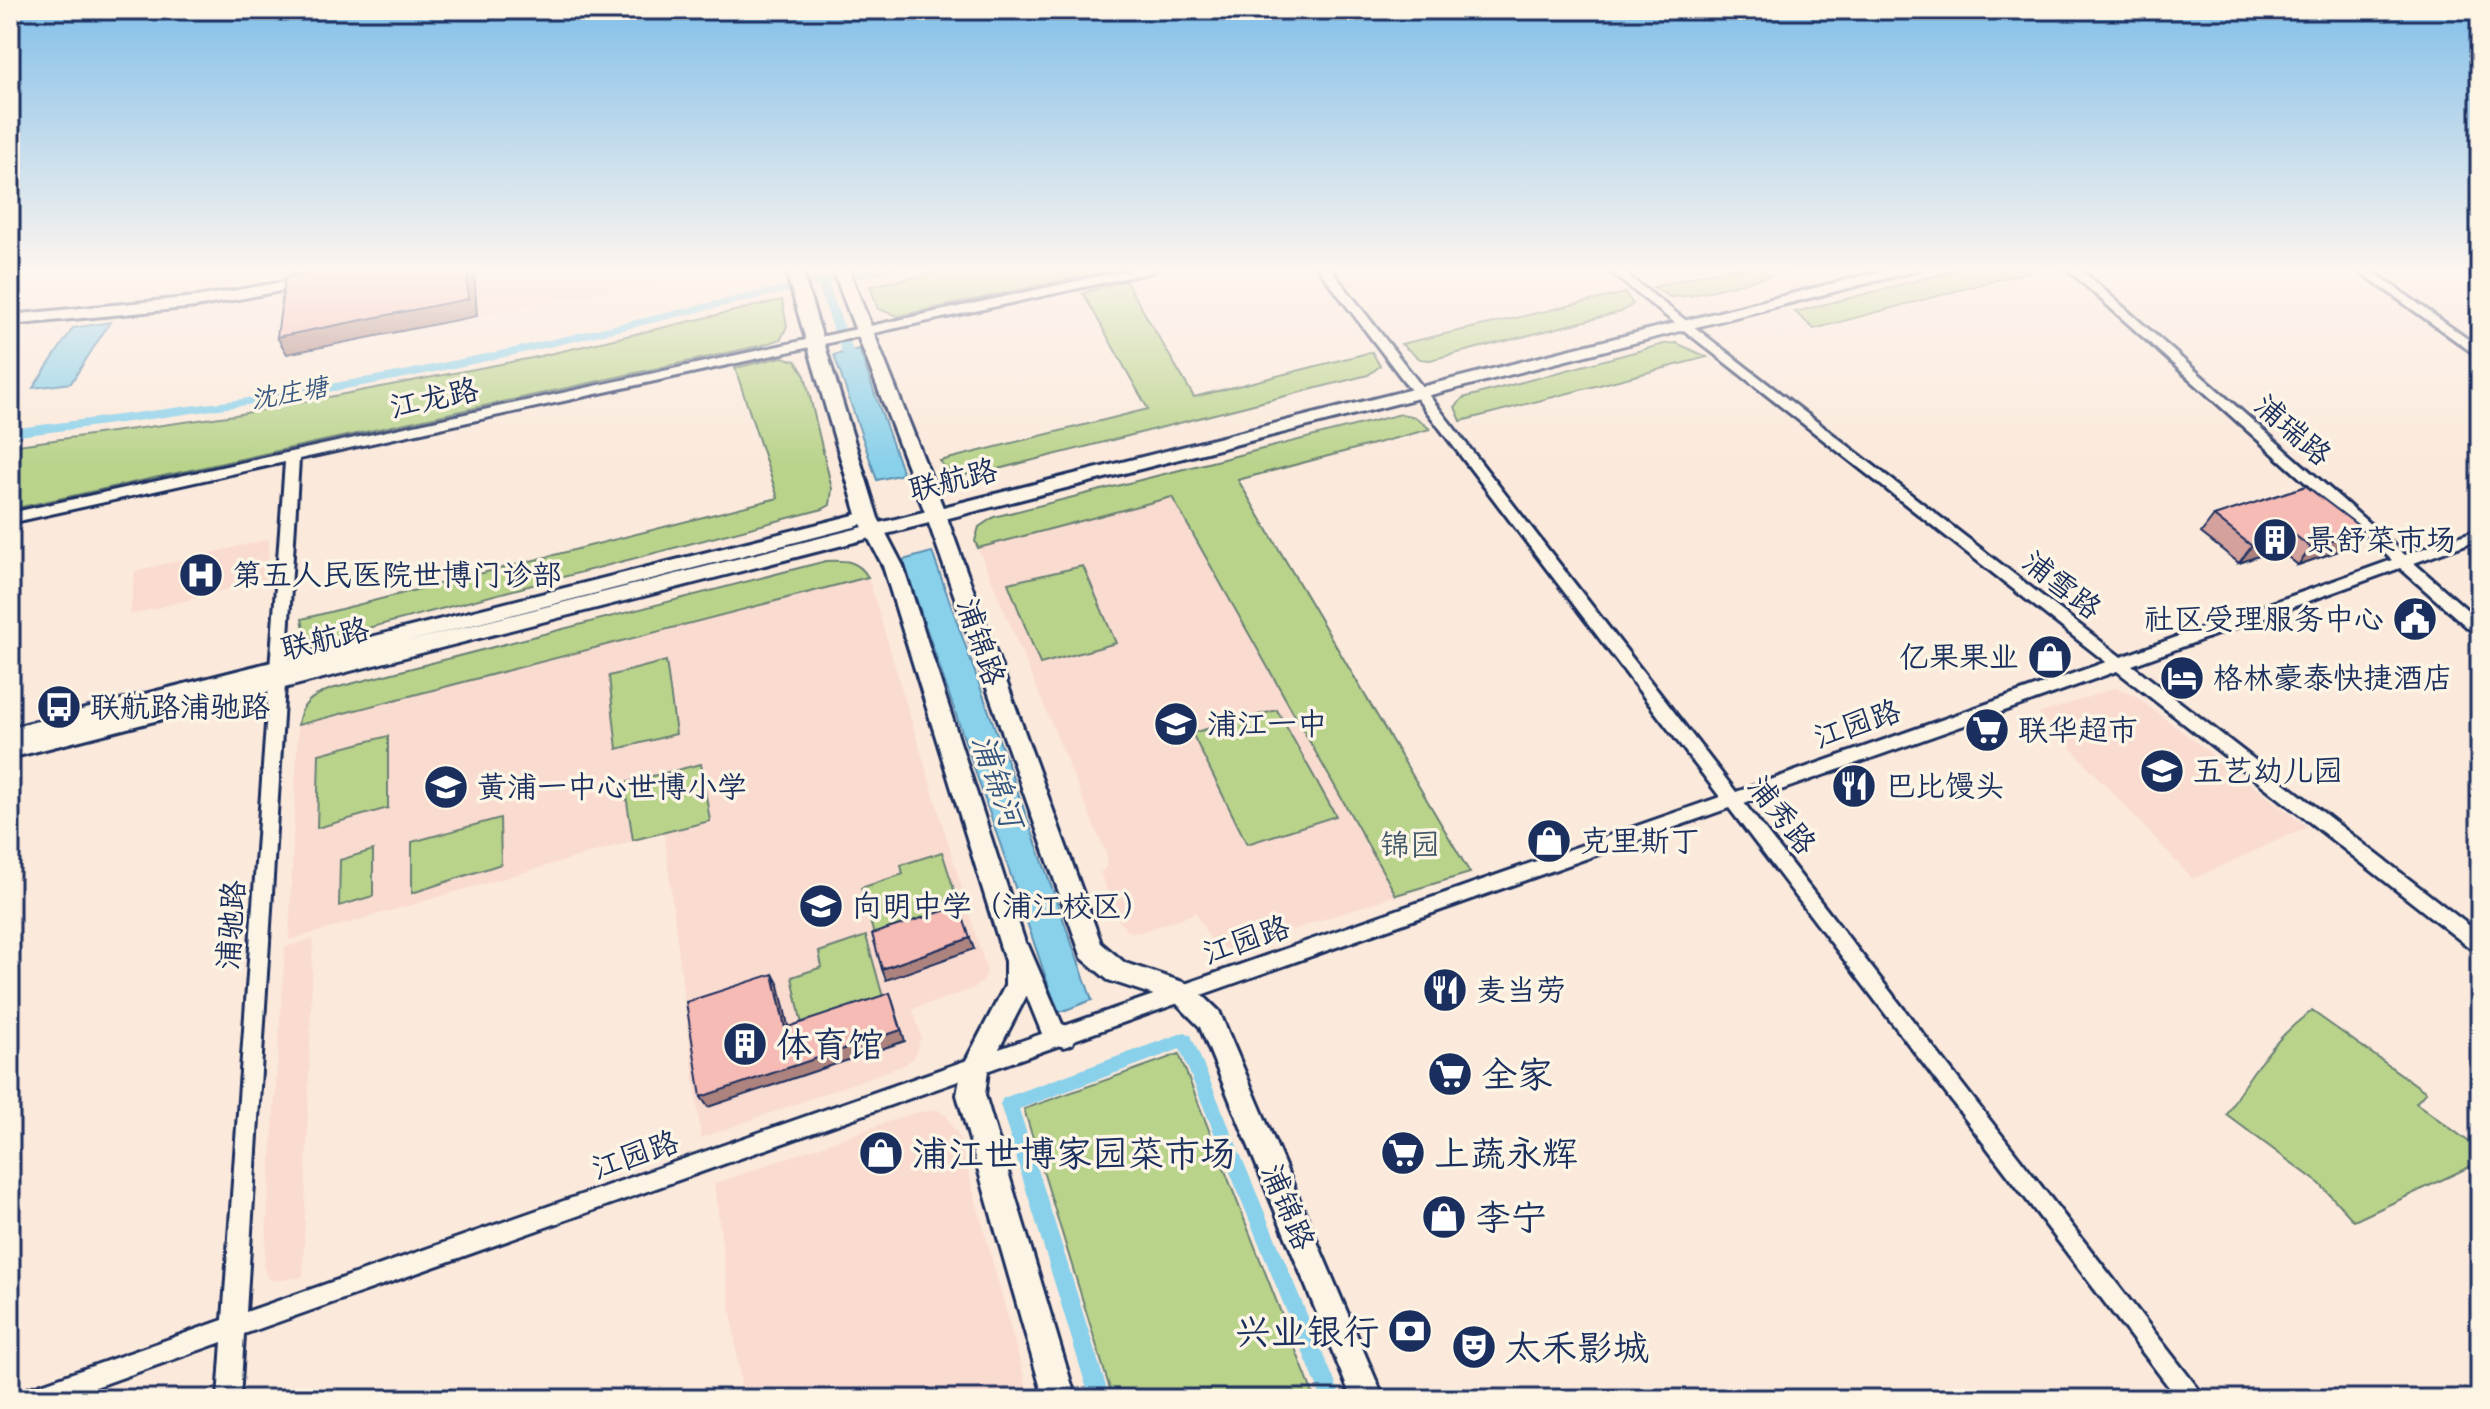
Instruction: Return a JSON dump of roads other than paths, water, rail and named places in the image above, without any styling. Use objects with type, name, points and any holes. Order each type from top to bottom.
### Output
[{"type":"main road","name":"浦锦路","points":[[811,334],[879,522],[1018,961],[1018,987],[975,1068],[971,1095],[1060,1399]]},
{"type":"main road","name":"浦锦路","points":[[864,334],[1091,950],[1117,972],[1183,993],[1210,1019],[1368,1399]]},
{"type":"street","name":"江龙路","points":[[10,518],[846,334]]},
{"type":"street","name":"浦秀路","points":[[1375,334],[2192,1399]]},
{"type":"street","name":"联航路","points":[[10,736],[280,674],[1622,334]]},
{"type":"street","name":"浦雪路","points":[[1695,334],[2480,945]]},
{"type":"street","name":"浦瑞路","points":[[2146,334],[2480,630]]},
{"type":"street","points":[[2452,334],[2480,354]]},
{"type":"street","name":"浦驰路","points":[[229,1399],[280,674],[292,456]]},
{"type":"street","name":"江园路","points":[[30,1399],[975,1068],[1732,798],[1909,739],[2480,534]]},
{"type":"street","name":"联航路","points":[[10,750],[280,674]]},
{"type":"street","name":"浦锦路","points":[[1012,937],[1030,971],[1053,1033],[1064,1036]]},
{"type":"water","points":[[69,334],[102,334],[71,383],[33,388]]},
{"type":"water","points":[[859,349],[903,474],[877,480],[834,355]]},
{"type":"water","points":[[932,552],[1092,1000],[1058,1013],[903,560]]},
{"type":"waterway","name":"沈庄塘","points":[[10,433],[348,385],[589,334]]},
{"type":"waterway","name":"浦锦河","points":[[841,334],[853,367]]},
{"type":"waterway","points":[[1100,1399],[1009,1104],[1185,1040],[1332,1399]]},
{"type":"place","name":"景舒菜市场","points":[[2275,540]]},
{"type":"place","name":"第五人民医院世博门诊部","points":[[201,575]]},
{"type":"place","name":"社区受理服务中心","points":[[2415,619]]},
{"type":"place","name":"亿果果业","points":[[2050,657]]},
{"type":"place","name":"格林豪泰快捷酒店","points":[[2182,678]]},
{"type":"place","name":"联航路浦驰路","points":[[59,707]]},
{"type":"place","name":"浦江一中","points":[[1176,724]]},
{"type":"place","name":"联华超市","points":[[1987,730]]},
{"type":"place","name":"五艺幼儿园","points":[[2162,771]]},
{"type":"place","name":"巴比馒头","points":[[1854,786]]},
{"type":"place","name":"黄浦一中心世博小学","points":[[446,787]]},
{"type":"place","name":"克里斯丁","points":[[1549,841]]},
{"type":"place","name":"向明中学（浦江校区）","points":[[821,906]]},
{"type":"place","name":"麦当劳","points":[[1445,990]]},
{"type":"place","name":"体育馆","points":[[745,1044]]},
{"type":"place","name":"全家","points":[[1450,1074]]},
{"type":"place","name":"浦江世博家园菜市场","points":[[881,1153]]},
{"type":"place","name":"上蔬永辉","points":[[1403,1153]]},
{"type":"place","name":"李宁","points":[[1444,1217]]},
{"type":"place","name":"兴业银行","points":[[1410,1331]]},
{"type":"place","name":"太禾影城","points":[[1474,1347]]},
{"type":"park label","name":"锦园","points":[[1410,845]]}]
